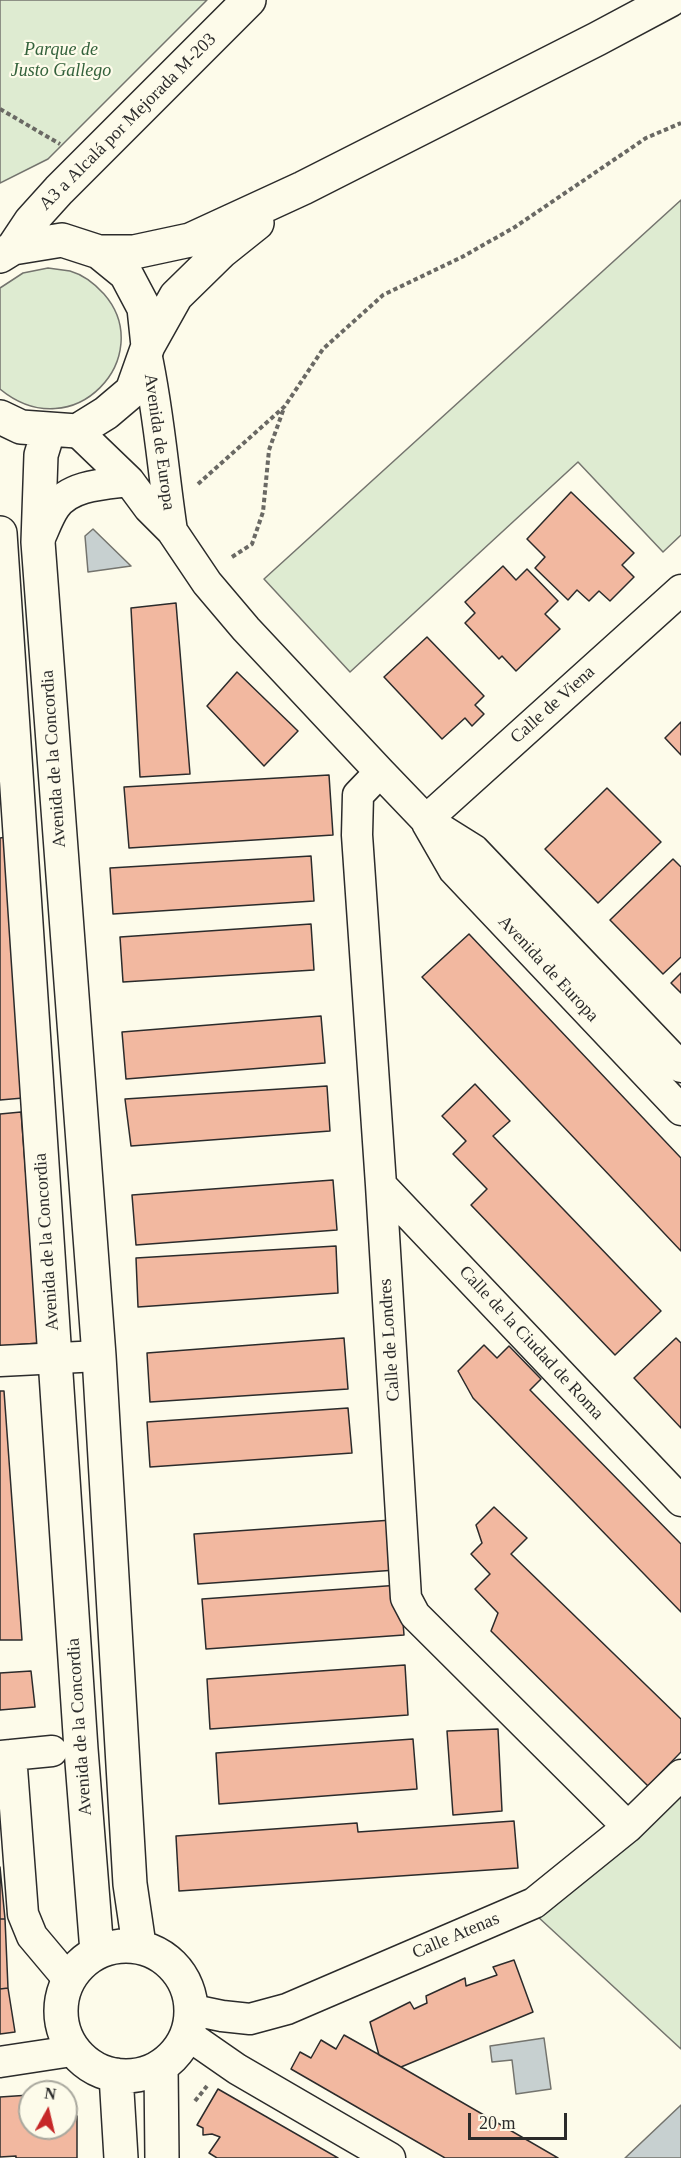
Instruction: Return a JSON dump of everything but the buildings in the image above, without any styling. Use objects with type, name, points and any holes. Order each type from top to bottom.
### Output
[{"type":"street","name":"A3 a Alcalá por Mejorada M-203","points":[[6,252],[59,190],[249,0]]},
{"type":"street","points":[[597,39],[628,0]]},
{"type":"street","points":[[6,252],[62,240],[99,252],[134,252],[190,240],[303,188],[670,0]]},
{"type":"street","points":[[0,417],[21,427],[63,430],[106,413],[132,391],[147,349],[176,296],[222,251],[303,188]]},
{"type":"street","points":[[99,252],[126,274],[144,308],[147,349]]},
{"type":"street","name":"Avenida de Europa","points":[[147,349],[172,531]]},
{"type":"street","name":"Avenida de Europa","points":[[63,430],[129,481],[149,508],[172,531],[207,583],[246,629],[380,772],[426,820],[474,850],[681,1067]]},
{"type":"street","name":"Avenida de la Concordia","points":[[63,430],[41,455],[38,542],[99,1356],[130,1884],[139,1945]]},
{"type":"street","points":[[38,542],[56,506],[71,493],[96,485],[129,481]]},
{"type":"street","name":"Avenida de la Concordia","points":[[0,533],[81,1749],[97,1952]]},
{"type":"street","name":"Calle de Viena","points":[[426,820],[680,592]]},
{"type":"street","name":"Calle de Londres","points":[[380,772],[358,795],[357,835],[406,1598],[415,1615],[628,1827]]},
{"type":"street","name":"Avenida de Europa","points":[[426,820],[454,870],[681,1110]]},
{"type":"street","name":"Calle de la Ciudad de Roma","points":[[381,1185],[681,1501]]},
{"type":"street","points":[[0,1361],[99,1356]]},
{"type":"street","points":[[52,1752],[6,1755],[23,1914],[32,1936],[69,1980]]},
{"type":"street","name":"Calle Atenas","points":[[191,2023],[222,2016],[250,2019],[287,2009],[534,1903],[628,1827],[681,1775]]},
{"type":"street","points":[[119,1945],[139,1945],[165,1957],[186,1982],[191,2023],[178,2052],[161,2067],[138,2075],[116,2075],[88,2066],[72,2051],[63,2029],[61,2004],[69,1980],[80,1965],[97,1952],[119,1945]]},
{"type":"street","points":[[191,2023],[237,2069],[390,2158]]},
{"type":"street","points":[[0,2062],[72,2051]]},
{"type":"street","points":[[161,2067],[162,2158]]},
{"type":"street","points":[[116,2075],[120,2158]]},
{"type":"path","points":[[0,109],[69,149]]},
{"type":"path","points":[[198,484],[285,406],[323,350],[383,295],[462,257],[515,227],[646,138],[681,123]]},
{"type":"path","points":[[232,557],[252,544],[263,512],[269,450],[285,406]]},
{"type":"green space","name":"Parque de Justo Gallego","points":[[0,0],[207,0],[48,159],[0,183]]},
{"type":"green space","points":[[681,200],[681,535],[663,552],[578,462],[350,672],[264,579]]},
{"type":"green space","points":[[48,268],[75,273],[89,280],[101,290],[118,318],[121,344],[114,367],[100,388],[80,402],[55,409],[28,405],[0,389],[0,288],[23,273]]},
{"type":"green space","points":[[681,1795],[681,2049],[537,1916]]},
{"type":"shaded area","points":[[93,529],[131,566],[88,572],[85,536]]},
{"type":"shaded area","points":[[544,2038],[551,2089],[516,2094],[512,2060],[492,2062],[490,2046]]},
{"type":"shaded area","points":[[681,2105],[681,2158],[625,2158]]}]
